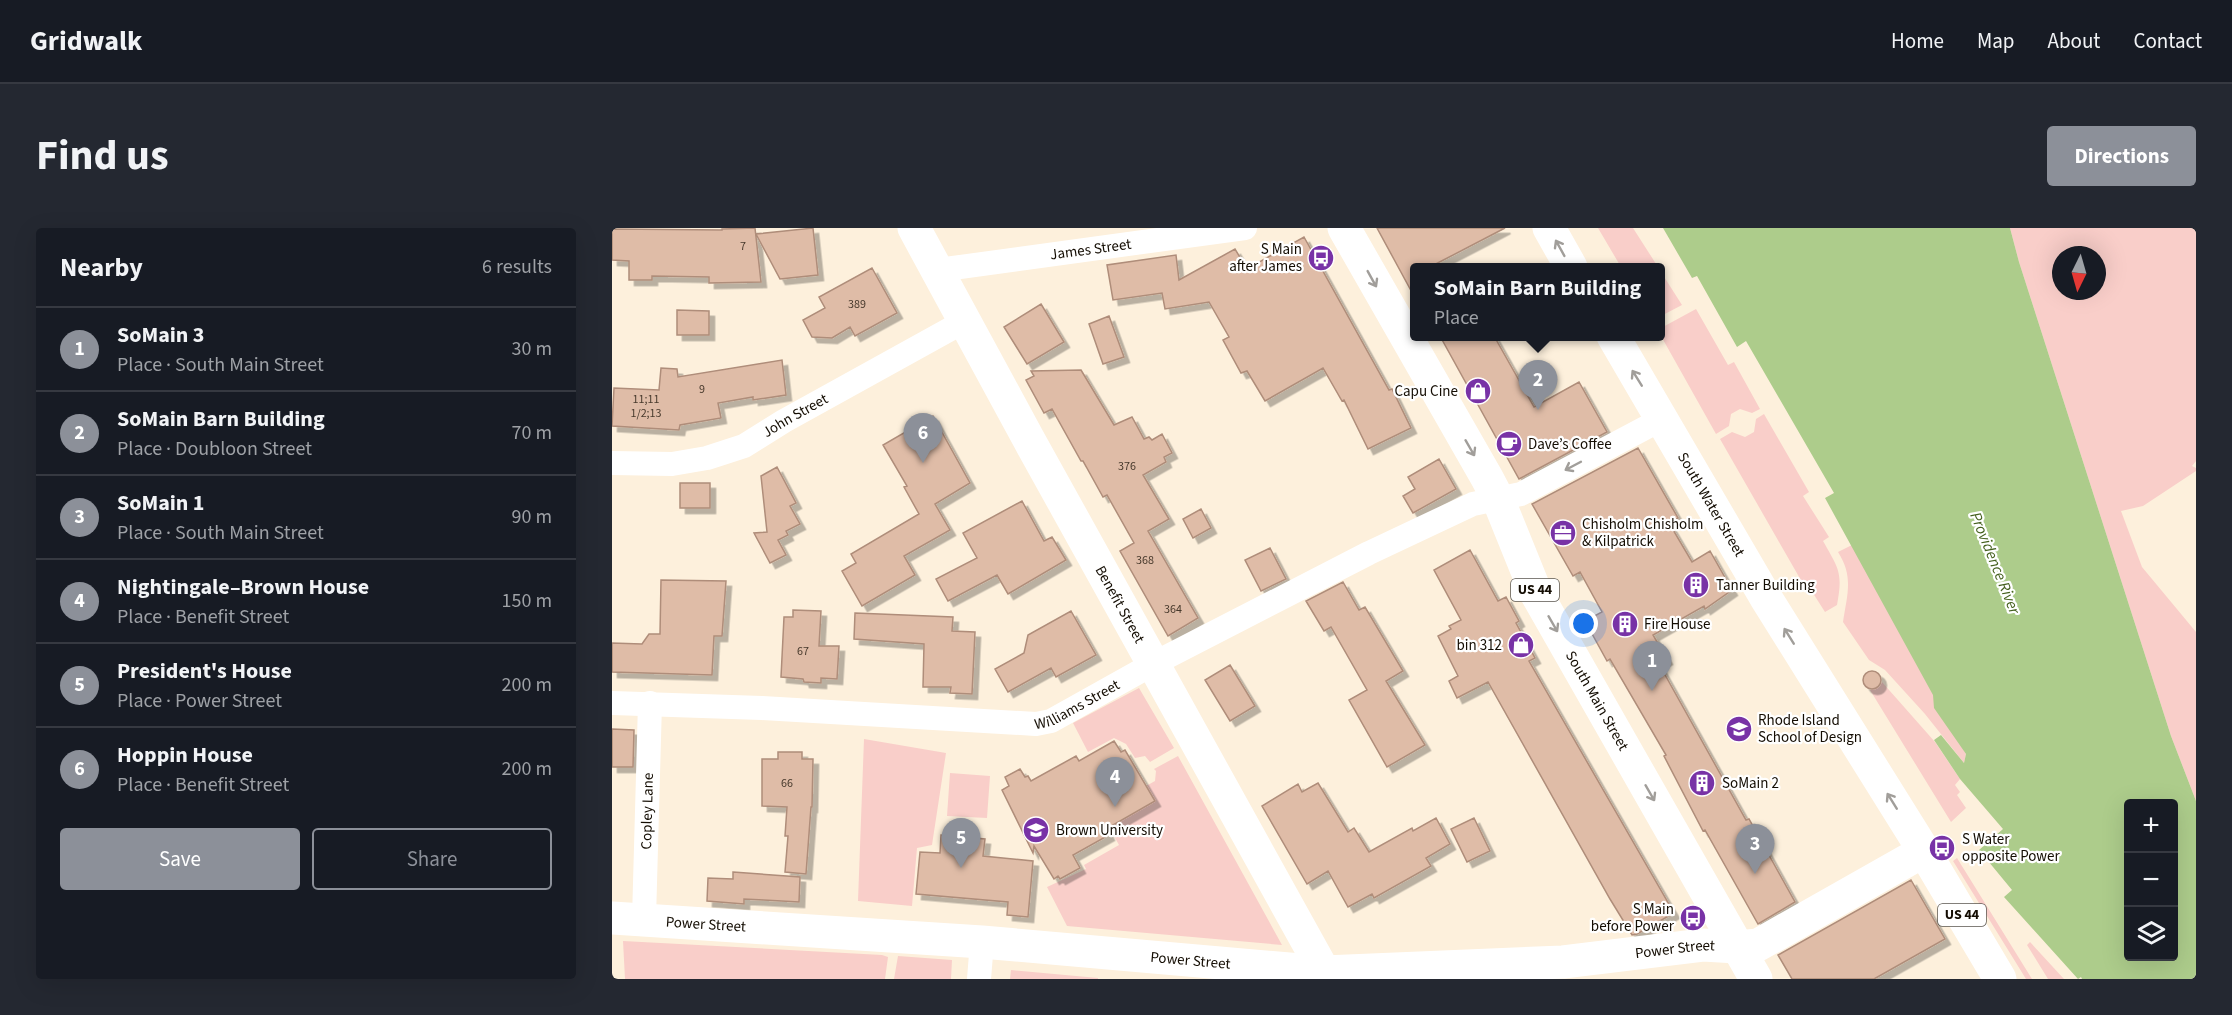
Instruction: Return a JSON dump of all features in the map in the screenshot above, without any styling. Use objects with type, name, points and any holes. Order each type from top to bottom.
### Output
[{"type":"street","name":"Benefit Street","points":[[914,228],[938,270],[963,322],[1326,975]]},
{"type":"street","name":"James Street","points":[[938,270],[1245,228]]},
{"type":"street","name":"South Main Street","points":[[1344,228],[1498,499],[1536,592],[1756,979]]},
{"type":"street","points":[[1549,228],[1569,263]]},
{"type":"street","name":"John Street","points":[[612,463],[672,464],[708,458],[744,446],[784,421],[963,322]]},
{"type":"street","name":"South Water Street","points":[[1616,341],[1771,606],[1924,851],[2000,979]]},
{"type":"street","name":"Williams Street","points":[[612,703],[650,703],[1036,724],[1052,721],[1153,663],[1369,553],[1473,504],[1521,494],[1662,419]]},
{"type":"street","name":"Copley Lane","points":[[644,919],[650,703]]},
{"type":"street","name":"Power Street","points":[[612,918],[982,942],[1326,975],[1563,963],[1703,945],[1737,947],[1758,945],[1924,851]]},
{"type":"street","points":[[979,979],[982,942]]},
{"type":"shaded area","points":[[1598,228],[1633,228],[1655,263],[1619,263]]},
{"type":"shaded area","points":[[2010,228],[2196,228],[2196,461],[2192,466],[2196,468],[2196,471],[2143,506],[2121,511],[2142,567],[2196,632],[2196,801],[2171,736]]},
{"type":"shaded area","points":[[1665,278],[1682,305],[1665,314]]},
{"type":"shaded area","points":[[1696,309],[1728,365],[1734,362],[1760,409],[1752,413],[1740,409],[1731,414],[1729,426],[1716,434],[1664,341],[1665,326]]},
{"type":"shaded area","points":[[1764,414],[1809,492],[1803,496],[1829,537],[1823,541],[1836,565],[1840,585],[1837,605],[1825,612],[1811,590],[1806,589],[1720,439],[1732,432],[1745,437],[1754,432],[1756,419]]},
{"type":"shaded area","points":[[1852,545],[1966,754],[1964,763],[1925,714],[1885,670],[1869,660],[1843,622],[1848,578],[1838,552]]},
{"type":"shaded area","points":[[1882,682],[1935,742],[1960,779],[1955,785],[1960,792],[1957,795],[1966,808],[1951,822],[1870,690],[1879,687]]},
{"type":"shaded area","points":[[1139,688],[1174,748],[1150,762],[1145,756],[1135,758],[1126,744],[1114,738],[1088,752],[1073,723]]},
{"type":"shaded area","points":[[864,739],[946,753],[932,845],[917,848],[912,906],[858,901]]},
{"type":"shaded area","points":[[1178,756],[1282,945],[1067,926],[1047,887],[1086,869],[1084,865],[1119,845],[1109,827],[1154,801],[1146,786],[1155,781],[1156,771],[1154,769]]},
{"type":"shaded area","points":[[950,773],[990,776],[987,818],[947,816]]},
{"type":"shaded area","points":[[1957,858],[2032,979],[2026,979],[1953,861]]},
{"type":"shaded area","points":[[623,941],[888,957],[885,979],[625,979]]},
{"type":"shaded area","points":[[2030,942],[2064,979],[2048,979],[2027,945]]},
{"type":"shaded area","points":[[898,956],[952,960],[951,979],[894,979]]},
{"type":"shaded area","points":[[1011,970],[1098,978],[1098,979],[1010,979]]},
{"type":"water","name":"Providence River","points":[[1663,228],[2010,228],[2171,736],[2196,801],[2196,979],[2082,979],[2081,977],[2078,979],[2004,897],[2012,890],[1979,850],[2003,829],[1960,779],[1934,740],[1941,735],[1964,763],[1966,754],[1934,708],[1933,695],[1825,498],[1834,493],[1746,341],[1737,347],[1697,276],[1692,278]]},
{"type":"building","points":[[755,228],[761,282],[709,283],[709,277],[652,276],[652,280],[629,280],[629,261],[612,260],[612,229]]},
{"type":"building","points":[[813,228],[818,275],[780,279],[756,234]]},
{"type":"building","points":[[1377,228],[1505,228],[1438,263],[1410,263],[1410,289]]},
{"type":"building","points":[[1304,237],[1389,390],[1392,389],[1411,428],[1368,449],[1344,400],[1342,401],[1323,368],[1265,401],[1247,371],[1241,373],[1223,340],[1229,337],[1209,302],[1165,309],[1162,293],[1113,300],[1107,265],[1176,255],[1179,280],[1235,249],[1247,269]]},
{"type":"building","points":[[872,268],[897,313],[855,336],[850,327],[832,338],[812,337],[803,320],[825,308],[819,297]]},
{"type":"building","points":[[1041,304],[1064,342],[1027,364],[1004,327]]},
{"type":"building","points":[[677,310],[709,311],[709,335],[677,335]]},
{"type":"building","points":[[1109,316],[1124,357],[1103,364],[1089,324]]},
{"type":"building","points":[[1443,341],[1497,341],[1534,407],[1579,382],[1607,432],[1519,479]]},
{"type":"building","points":[[782,360],[786,395],[753,400],[753,397],[718,403],[721,418],[680,425],[679,430],[612,426],[614,388],[659,390],[661,368],[677,369],[678,377]]},
{"type":"building","points":[[1081,370],[1114,425],[1132,417],[1144,439],[1149,437],[1152,440],[1162,434],[1172,453],[1164,457],[1166,462],[1143,475],[1169,519],[1148,531],[1198,618],[1168,636],[1120,551],[1134,543],[1107,495],[1103,497],[1052,409],[1044,413],[1026,380],[1034,376],[1031,371]]},
{"type":"building","points":[[933,416],[970,483],[935,504],[950,530],[904,556],[915,575],[862,606],[842,571],[856,563],[851,554],[919,514],[904,487],[907,486],[883,445]]},
{"type":"building","points":[[1638,448],[1678,518],[1669,523],[1692,562],[1710,551],[1732,590],[1705,609],[1704,606],[1653,635],[1667,659],[1659,664],[1746,820],[1749,819],[1795,902],[1758,924],[1705,830],[1703,831],[1664,756],[1666,755],[1610,659],[1607,661],[1585,621],[1602,612],[1580,572],[1573,576],[1532,504]]},
{"type":"building","points":[[1439,459],[1456,489],[1413,513],[1403,496],[1415,489],[1408,477]]},
{"type":"building","points":[[777,467],[796,503],[790,506],[800,524],[786,531],[788,535],[778,540],[786,555],[770,563],[754,533],[767,532],[761,476]]},
{"type":"building","points":[[680,483],[710,483],[710,508],[680,508]]},
{"type":"building","points":[[1022,501],[1044,541],[1052,537],[1066,560],[1008,594],[997,575],[948,601],[936,579],[977,558],[963,533]]},
{"type":"building","points":[[1201,509],[1211,528],[1193,538],[1183,519]]},
{"type":"building","points":[[1270,548],[1286,579],[1261,591],[1245,560]]},
{"type":"building","points":[[1470,550],[1498,601],[1506,597],[1519,621],[1516,623],[1535,658],[1529,661],[1674,913],[1637,934],[1632,935],[1610,899],[1488,682],[1457,698],[1449,681],[1458,676],[1438,636],[1451,629],[1449,626],[1461,620],[1434,570]]},
{"type":"building","points":[[661,580],[726,581],[722,636],[714,636],[712,675],[612,672],[612,643],[642,644],[649,634],[660,634]]},
{"type":"building","points":[[1343,582],[1359,610],[1365,607],[1403,671],[1386,681],[1425,745],[1387,767],[1349,700],[1367,690],[1331,627],[1324,631],[1306,601]]},
{"type":"building","points":[[793,610],[821,611],[819,646],[839,646],[837,679],[821,678],[821,683],[781,677],[784,617],[793,617]]},
{"type":"building","points":[[1071,611],[1096,655],[1056,677],[1051,668],[1008,692],[995,669],[1024,653],[1028,635]]},
{"type":"building","points":[[855,613],[953,617],[952,631],[975,632],[972,694],[950,693],[951,687],[923,687],[924,644],[854,639]]},
{"type":"building","points":[[1230,665],[1255,706],[1230,721],[1205,680]]},
{"type":"building","points":[[1868,671],[1876,671],[1881,676],[1879,687],[1868,689],[1863,684],[1863,676]]},
{"type":"building","points":[[612,729],[634,730],[633,767],[612,767]]},
{"type":"building","points":[[1114,741],[1121,752],[1125,750],[1155,801],[1106,829],[1109,835],[1073,855],[1080,868],[1060,879],[1058,876],[1054,879],[1034,846],[1033,853],[1002,790],[1009,786],[1005,777],[1020,769],[1031,781],[1076,756],[1079,761]]},
{"type":"building","points":[[778,752],[802,752],[802,759],[813,759],[812,807],[806,874],[785,872],[788,836],[785,836],[787,807],[762,806],[762,759],[778,759]]},
{"type":"building","points":[[1318,783],[1348,832],[1354,828],[1369,852],[1412,828],[1413,831],[1436,818],[1450,844],[1426,858],[1431,866],[1374,898],[1372,894],[1348,907],[1328,871],[1307,884],[1262,806],[1298,784],[1302,792]]},
{"type":"building","points":[[1474,818],[1490,851],[1467,862],[1451,829]]},
{"type":"building","points":[[941,835],[985,839],[983,856],[1033,861],[1028,917],[1007,915],[1008,902],[916,894],[920,852],[940,853]]},
{"type":"building","points":[[733,872],[800,877],[799,902],[744,899],[744,904],[707,901],[708,878],[733,879]]},
{"type":"building","points":[[1911,880],[1945,939],[1874,979],[1792,979],[1778,955]]},
{"type":"place","name":"S Main after James","points":[[1321,258]]},
{"type":"place","name":"Capu Cine","points":[[1478,391]]},
{"type":"place","name":"SoMain Barn Building","points":[[1538,410]]},
{"type":"place","name":"Dave’s Coffee","points":[[1509,444]]},
{"type":"place","name":"Hoppin House","points":[[923,463]]},
{"type":"place","name":"Chisholm Chisholm & Kilpatrick","points":[[1563,533]]},
{"type":"place","name":"Tanner Building","points":[[1696,585]]},
{"type":"place","name":"Fire House","points":[[1625,624]]},
{"type":"place","name":"bin 312","points":[[1521,645]]},
{"type":"place","name":"SoMain 3","points":[[1652,691]]},
{"type":"place","name":"Rhode Island School of Design","points":[[1739,729]]},
{"type":"place","name":"SoMain 2","points":[[1702,783]]},
{"type":"place","name":"Nightingale–Brown House","points":[[1115,807]]},
{"type":"place","name":"Brown University","points":[[1036,830]]},
{"type":"place","name":"S Water opposite Power","points":[[1942,848]]},
{"type":"place","name":"President's House","points":[[961,868]]},
{"type":"place","name":"SoMain 1","points":[[1755,874]]},
{"type":"place","name":"S Main before Power","points":[[1693,918]]}]
